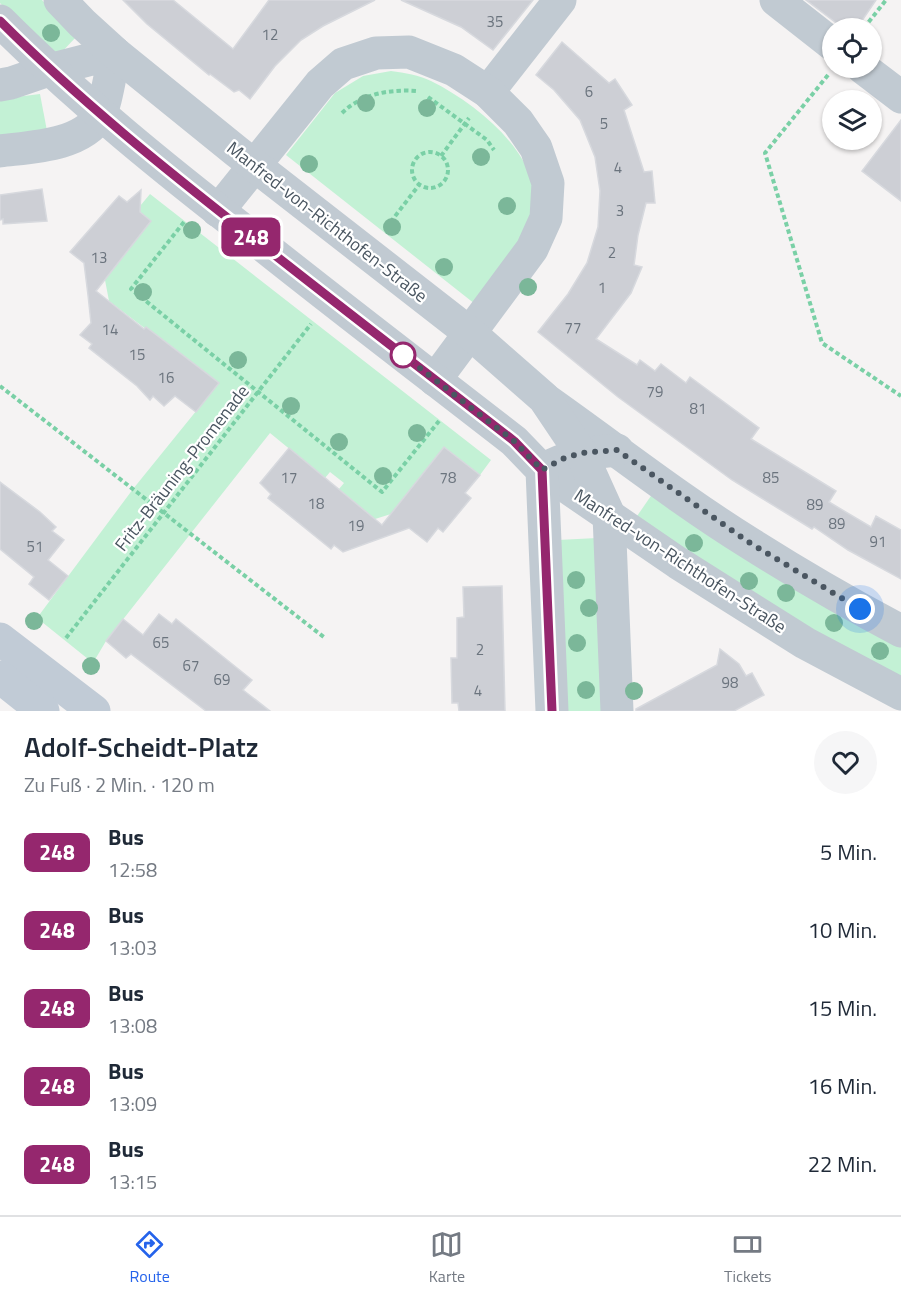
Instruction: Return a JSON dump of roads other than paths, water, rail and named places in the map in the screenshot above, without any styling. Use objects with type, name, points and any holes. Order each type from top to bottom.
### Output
[{"type":"main road","points":[[0,639],[94,711]]},
{"type":"main road","points":[[0,677],[43,711]]},
{"type":"street","name":"Manfred-von-Richthofen-Straße","points":[[60,0],[115,53],[471,334],[544,398],[750,543],[840,598],[901,631]]},
{"type":"street","points":[[481,101],[560,0]]},
{"type":"street","points":[[776,0],[822,36]]},
{"type":"street","name":"Manfred-von-Richthofen-Straße","points":[[0,21],[49,70],[204,212],[435,380],[514,441],[542,470],[678,563],[805,643],[901,694]]},
{"type":"street","points":[[204,212],[254,165],[320,84],[343,64],[376,53],[409,52],[454,70],[481,101],[519,122],[536,148],[548,183],[546,218],[532,249],[435,380]]},
{"type":"street","points":[[0,85],[115,53],[100,115],[86,132],[49,144],[0,151]]},
{"type":"street","points":[[876,78],[901,97]]},
{"type":"street","points":[[544,398],[581,453],[609,515],[617,711]]},
{"type":"street","points":[[552,711],[542,470],[562,459],[581,453],[617,450]]}]
